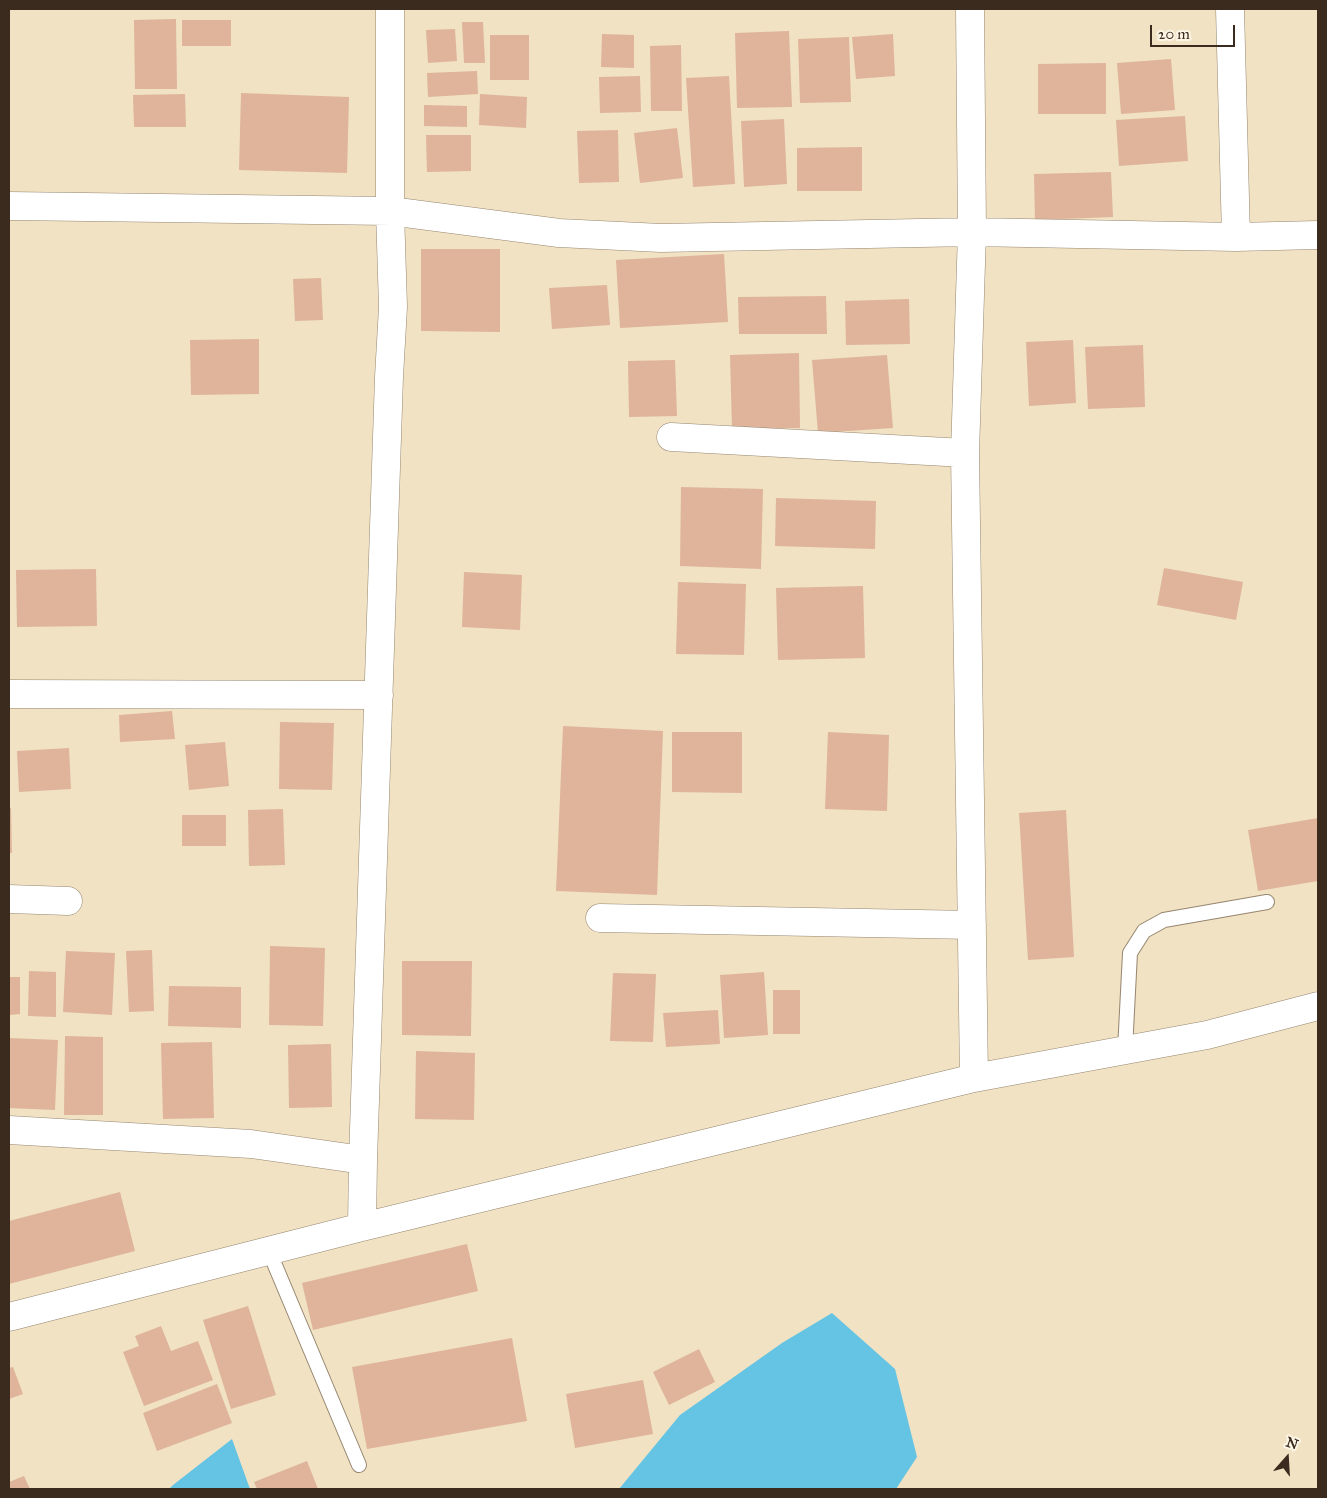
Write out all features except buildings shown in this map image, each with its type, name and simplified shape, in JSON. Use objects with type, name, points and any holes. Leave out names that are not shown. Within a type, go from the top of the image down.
[{"type":"street","points":[[362,1227],[393,307],[390,211],[390,9]]},
{"type":"street","points":[[970,9],[972,232],[965,453],[974,1078]]},
{"type":"street","points":[[1230,9],[1236,237]]},
{"type":"street","points":[[9,206],[390,211],[559,233],[661,238],[972,232],[1236,237],[1318,235]]},
{"type":"street","points":[[671,437],[965,453]]},
{"type":"street","points":[[9,694],[379,695]]},
{"type":"street","points":[[9,899],[68,901]]},
{"type":"street","points":[[600,918],[972,925]]},
{"type":"street","points":[[9,1316],[362,1227],[974,1078],[1207,1035],[1318,1006]]},
{"type":"street","points":[[9,1130],[251,1144],[363,1160]]},
{"type":"lane","points":[[1125,1050],[1130,953],[1144,931],[1164,920],[1267,902]]},
{"type":"lane","points":[[269,1251],[359,1465]]},
{"type":"water","points":[[832,1313],[895,1369],[917,1457],[896,1489],[619,1489],[680,1415],[782,1343]]},
{"type":"water","points":[[232,1439],[250,1489],[169,1489],[173,1485]]}]
